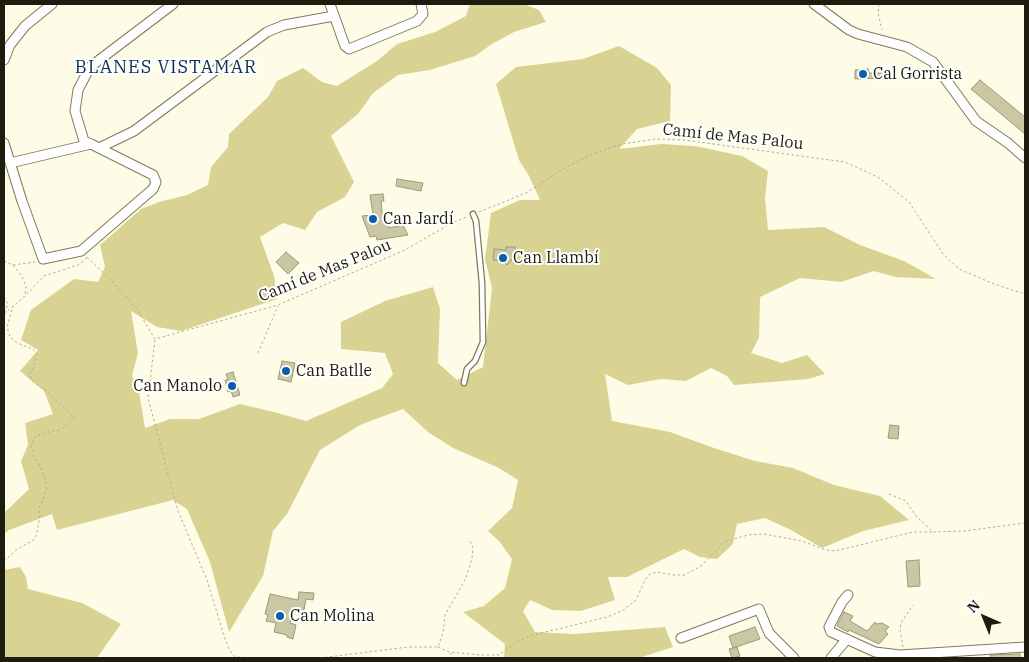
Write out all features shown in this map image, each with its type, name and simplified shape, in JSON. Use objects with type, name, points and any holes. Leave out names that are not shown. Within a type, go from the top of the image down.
[{"type":"street","points":[[4,60],[10,45],[25,26],[52,4]]},
{"type":"street","points":[[4,143],[42,257],[81,251],[153,189],[156,182],[153,175],[84,141],[76,111],[78,90],[90,67],[173,4]]},
{"type":"street","points":[[330,4],[345,46],[349,49],[417,21],[423,14],[421,4]]},
{"type":"street","points":[[814,4],[848,30],[908,47],[933,62],[976,121],[1008,143],[1025,158]]},
{"type":"street","points":[[10,163],[95,146],[134,130],[267,32],[284,25],[334,16]]},
{"type":"street","points":[[848,595],[842,602],[829,627],[831,632],[876,652],[905,655],[1025,647]]},
{"type":"street","points":[[681,638],[759,609],[769,633],[794,658]]},
{"type":"street","points":[[831,658],[847,639]]},
{"type":"lane","points":[[464,383],[467,369],[475,361],[483,342],[482,283],[476,221],[473,214]]},
{"type":"path","points":[[880,4],[878,14],[885,41]]},
{"type":"path","name":"Camí de Mas Palou","points":[[155,340],[278,305],[406,250],[450,224],[528,192],[559,171],[592,154],[622,144],[656,139],[684,140],[845,162],[878,177],[909,202],[943,254],[959,269],[994,284],[1025,294]]},
{"type":"path","points":[[4,261],[13,264],[33,263],[42,257]]},
{"type":"path","points":[[4,314],[44,276],[78,265],[88,258],[137,309],[155,340],[148,398],[151,411],[178,511],[207,580],[225,639],[235,657],[268,658]]},
{"type":"path","points":[[13,264],[26,286],[25,296]]},
{"type":"path","points":[[4,297],[8,304],[4,314]]},
{"type":"path","points":[[258,353],[278,305]]},
{"type":"path","points":[[4,561],[16,550],[35,538],[37,532],[40,516],[39,509],[46,488],[42,470],[34,457],[31,445],[33,440],[36,436],[53,430],[61,430],[74,417],[45,390],[31,380],[30,373],[38,355],[33,349],[17,344],[10,337],[7,327],[13,306]]},
{"type":"path","points":[[889,494],[906,501],[916,516],[933,532]]},
{"type":"path","points":[[320,658],[408,646],[438,647],[449,652],[480,655],[499,654],[520,640],[533,635],[607,617],[622,611],[636,600],[644,580],[650,574],[657,572],[686,575],[701,566],[724,542],[748,535],[764,534],[802,541],[826,550],[835,551],[913,532],[964,531],[1025,523]]},
{"type":"path","points":[[438,647],[443,633],[445,615],[466,578],[472,558],[470,541]]},
{"type":"path","points":[[905,655],[900,630],[901,623],[913,605]]},
{"type":"path","points":[[449,652],[454,658]]},
{"type":"shaded area","points":[[470,4],[524,4],[539,10],[546,22],[514,32],[475,56],[430,70],[398,75],[373,93],[359,113],[331,136],[354,182],[345,197],[317,212],[305,230],[283,223],[260,237],[274,276],[277,299],[181,331],[157,327],[131,311],[138,353],[132,376],[139,392],[145,428],[170,419],[199,419],[240,404],[306,421],[382,388],[393,374],[385,353],[341,349],[341,322],[385,301],[433,287],[440,309],[438,363],[457,380],[483,367],[492,288],[485,259],[491,213],[520,200],[540,200],[519,160],[496,84],[516,67],[583,59],[619,46],[657,68],[671,85],[670,121],[637,129],[619,149],[661,144],[695,146],[742,156],[768,171],[765,198],[768,230],[824,227],[860,245],[904,261],[936,279],[895,277],[874,271],[841,282],[800,278],[760,297],[759,338],[751,353],[782,363],[807,355],[825,374],[808,379],[734,385],[727,376],[711,368],[686,381],[661,379],[628,385],[605,374],[612,421],[670,432],[755,461],[793,468],[834,485],[880,496],[909,520],[863,531],[822,548],[765,518],[737,524],[733,544],[717,559],[700,557],[684,549],[627,577],[608,577],[615,600],[581,611],[552,610],[530,600],[523,611],[535,632],[574,634],[665,627],[673,647],[639,658],[504,658],[505,644],[463,612],[484,606],[505,588],[512,559],[499,541],[488,531],[512,508],[518,480],[499,468],[453,448],[428,432],[403,409],[360,425],[320,450],[287,514],[273,531],[263,576],[229,632],[210,562],[187,509],[173,500],[57,530],[52,514],[9,530],[4,534],[4,513],[29,489],[21,461],[28,445],[25,423],[53,414],[44,391],[20,371],[38,350],[21,340],[31,310],[74,279],[98,282],[105,267],[100,245],[141,209],[187,195],[208,185],[211,167],[228,147],[229,134],[268,97],[277,81],[303,68],[322,82],[337,86],[377,61],[397,44],[435,32],[466,16]]},
{"type":"shaded area","points":[[20,567],[26,577],[28,589],[82,603],[121,624],[97,658],[4,658],[4,570]]},
{"type":"building","name":"Cal Gorrista","points":[[868,69],[869,73],[884,73],[884,78],[855,79],[855,70]]},
{"type":"building","points":[[980,80],[1025,117],[1025,134],[971,89]]},
{"type":"building","points":[[397,179],[423,183],[421,191],[396,186]]},
{"type":"building","name":"Can Jardí","points":[[383,194],[384,201],[381,201],[383,222],[388,222],[389,228],[403,225],[408,235],[377,240],[376,236],[370,237],[362,216],[373,215],[370,195]]},
{"type":"building","name":"Can Llambí","points":[[506,247],[515,247],[516,255],[507,265],[503,261],[493,260],[494,249],[506,250]]},
{"type":"building","points":[[286,252],[299,263],[288,274],[276,262]]},
{"type":"building","name":"Can Batlle","points":[[282,361],[295,363],[291,382],[278,379]]},
{"type":"building","name":"Can Manolo","points":[[233,372],[240,395],[233,397],[231,391],[228,392],[225,380],[228,380],[226,374]]},
{"type":"building","points":[[890,425],[899,426],[898,439],[888,438]]},
{"type":"building","points":[[919,560],[920,586],[908,587],[906,561]]},
{"type":"building","name":"Can Molina","points":[[299,592],[314,593],[313,600],[306,599],[304,610],[294,609],[290,623],[296,625],[293,639],[287,637],[287,635],[274,632],[276,623],[266,621],[268,615],[265,614],[270,594],[298,600]]},
{"type":"building","points":[[844,612],[853,616],[850,621],[867,631],[875,622],[876,624],[882,623],[889,627],[885,631],[888,634],[879,644],[849,630],[848,632],[837,626]]},
{"type":"building","points":[[755,627],[760,639],[733,648],[729,636]]},
{"type":"building","points":[[737,647],[740,656],[732,658],[729,649]]},
{"type":"building","points":[[1020,654],[1020,658],[991,658],[990,655]]},
{"type":"place","name":"Cal Gorrista","points":[[863,74]]},
{"type":"place","name":"Can Jardí","points":[[373,219]]},
{"type":"place","name":"Can Llambí","points":[[503,258]]},
{"type":"place","name":"Can Batlle","points":[[286,371]]},
{"type":"place","name":"Can Manolo","points":[[232,386]]},
{"type":"place","name":"Can Molina","points":[[280,616]]},
{"type":"district","name":"BLANES VISTAMAR","points":[[166,68]]}]
